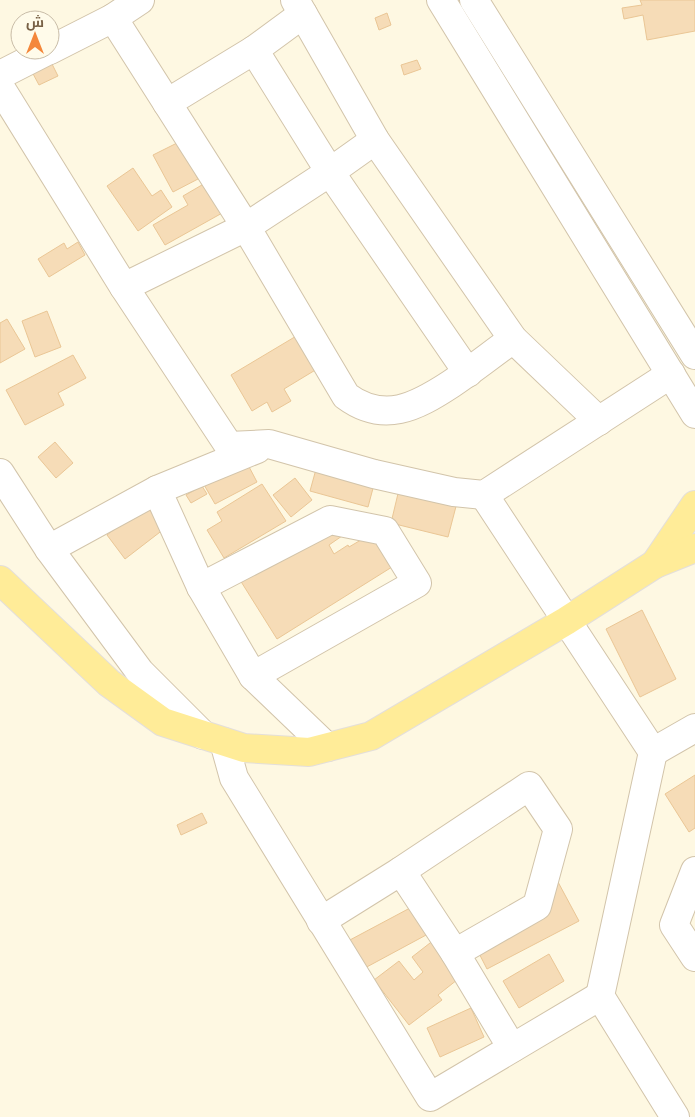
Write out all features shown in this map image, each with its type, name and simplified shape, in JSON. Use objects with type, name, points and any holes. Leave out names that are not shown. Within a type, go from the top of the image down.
[{"type":"main road","points":[[655,564],[695,505]]},
{"type":"main road","points":[[0,580],[109,683],[163,722],[244,748],[309,752],[371,736],[566,621],[655,564],[695,548]]},
{"type":"street","points":[[60,45],[113,18],[140,0]]},
{"type":"street","points":[[441,0],[695,414]]},
{"type":"street","points":[[474,0],[695,355]]},
{"type":"street","points":[[167,103],[254,50],[299,7],[376,140],[513,339],[598,421]]},
{"type":"street","points":[[113,18],[246,227],[346,396],[356,403],[382,410],[396,410],[413,406],[427,400],[468,373],[513,339]]},
{"type":"street","points":[[254,50],[330,172],[468,373]]},
{"type":"street","points":[[0,75],[30,60]]},
{"type":"street","points":[[0,87],[124,287],[229,446],[269,444],[374,474],[454,492],[484,495],[671,374]]},
{"type":"street","points":[[124,287],[246,227],[376,140]]},
{"type":"street","points":[[49,549],[157,490],[269,444]]},
{"type":"street","points":[[0,473],[49,549],[140,672],[214,739],[234,778],[430,1097],[600,996]]},
{"type":"street","points":[[157,490],[201,587],[253,676],[327,747]]},
{"type":"street","points":[[484,495],[653,752],[600,996],[675,1117]]},
{"type":"street","points":[[201,587],[330,520],[385,531],[417,583],[253,676]]},
{"type":"street","points":[[653,752],[695,728]]},
{"type":"street","points":[[321,921],[529,786],[558,829],[536,906],[455,953]]},
{"type":"street","points":[[401,870],[455,953],[512,1048]]},
{"type":"street","points":[[695,871],[674,925],[695,957]]},
{"type":"building","points":[[640,0],[695,0],[695,31],[647,40],[643,15],[624,19],[622,8],[642,5]]},
{"type":"building","points":[[387,13],[391,25],[379,30],[375,18]]},
{"type":"building","points":[[50,60],[58,76],[39,85],[31,70]]},
{"type":"building","points":[[417,60],[421,69],[404,75],[401,65]]},
{"type":"building","points":[[179,142],[198,179],[173,192],[153,155]]},
{"type":"building","points":[[133,168],[152,196],[161,190],[172,207],[138,231],[107,186]]},
{"type":"building","points":[[207,182],[224,212],[165,245],[153,225],[188,205],[183,196]]},
{"type":"building","points":[[78,242],[85,255],[49,277],[38,259],[64,243],[67,249]]},
{"type":"building","points":[[47,311],[61,347],[35,357],[22,321]]},
{"type":"building","points":[[7,319],[25,349],[0,363],[0,323]]},
{"type":"building","points":[[303,332],[322,366],[284,389],[291,401],[272,412],[267,402],[252,411],[231,375]]},
{"type":"building","points":[[73,355],[86,378],[58,393],[64,405],[25,425],[6,390]]},
{"type":"building","points":[[55,442],[73,463],[56,478],[38,457]]},
{"type":"building","points":[[246,461],[257,482],[215,504],[203,483]]},
{"type":"building","points":[[318,462],[376,477],[368,507],[310,491]]},
{"type":"building","points":[[295,478],[312,500],[291,517],[273,495]]},
{"type":"building","points":[[401,481],[459,495],[448,537],[391,523]]},
{"type":"building","points":[[262,484],[286,521],[224,558],[207,530],[222,521],[217,512]]},
{"type":"building","points":[[202,486],[207,494],[191,503],[186,495]]},
{"type":"building","points":[[146,505],[164,529],[125,559],[107,535]]},
{"type":"building","points":[[329,514],[342,536],[329,545],[334,554],[371,534],[392,567],[277,639],[235,572]]},
{"type":"building","points":[[642,610],[676,679],[640,697],[606,629]]},
{"type":"building","points":[[695,775],[695,828],[689,832],[665,794]]},
{"type":"building","points":[[202,813],[207,823],[181,835],[177,825]]},
{"type":"building","points":[[558,882],[579,921],[487,969],[467,930]]},
{"type":"building","points":[[425,900],[441,927],[363,969],[348,941]]},
{"type":"building","points":[[439,936],[467,972],[438,995],[442,1000],[409,1025],[374,980],[399,961],[414,980],[423,972],[412,957]]},
{"type":"building","points":[[549,954],[564,981],[519,1008],[503,981]]},
{"type":"building","points":[[471,1008],[484,1037],[440,1057],[427,1028]]}]
